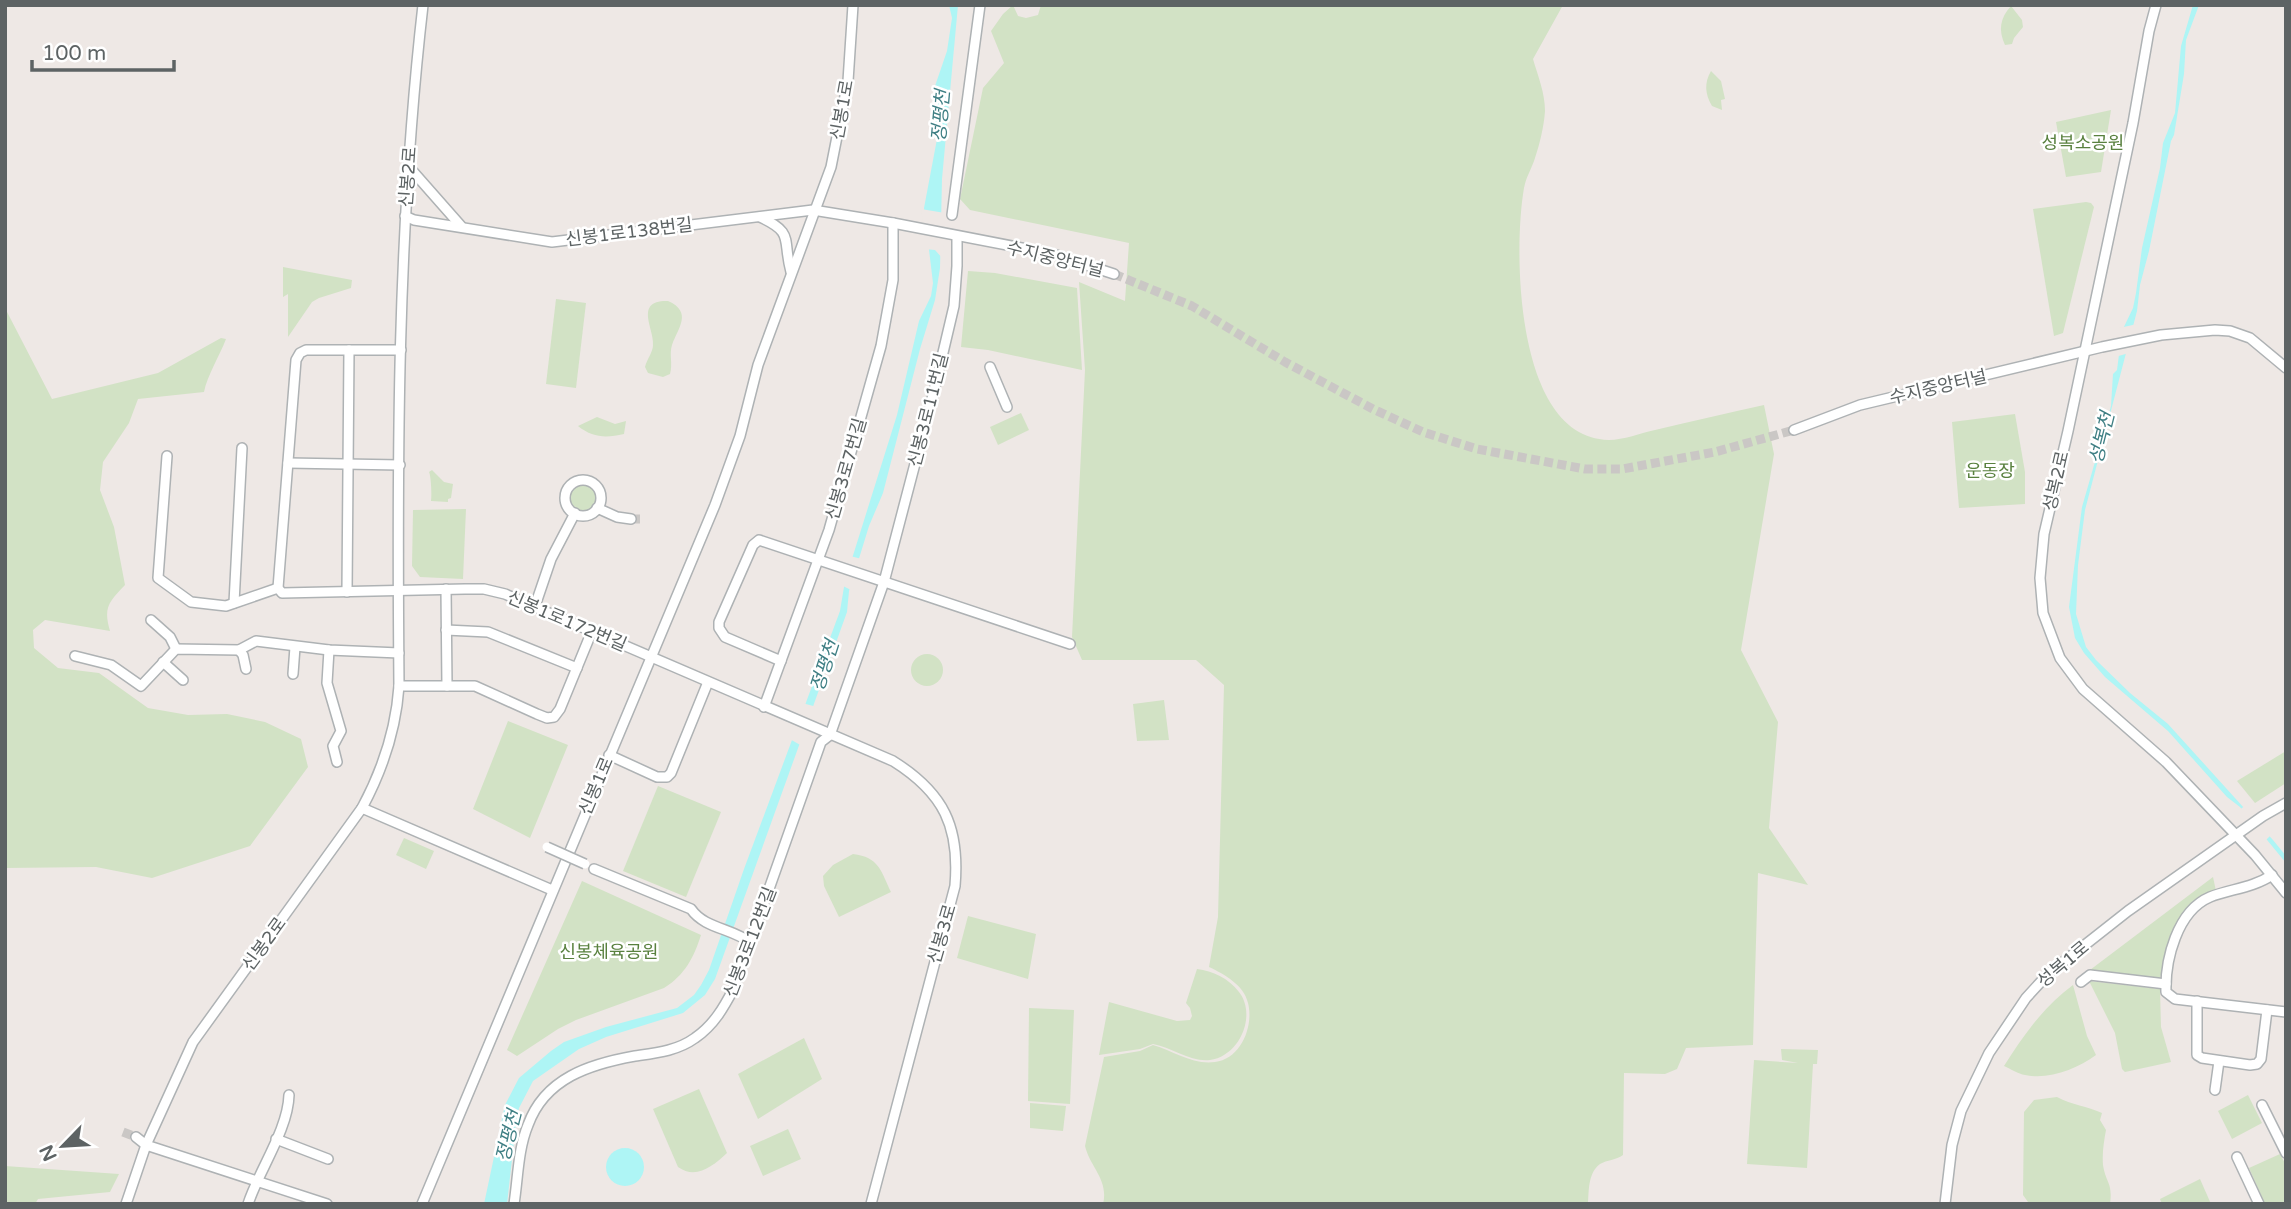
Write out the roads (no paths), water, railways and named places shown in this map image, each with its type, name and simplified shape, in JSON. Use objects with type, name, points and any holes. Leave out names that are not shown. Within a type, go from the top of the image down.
[{"type":"street","name":"신봉2로","points":[[126,1204],[146,1145],[193,1042],[362,808],[376,781],[390,743],[398,708],[399,687],[401,350],[405,216],[423,5]]},
{"type":"street","name":"신봉1로","points":[[422,1204],[715,505],[740,436],[758,365],[831,167],[848,81],[853,5]]},
{"type":"street","points":[[952,215],[980,5]]},
{"type":"street","name":"성복2로","points":[[2156,5],[2085,351],[2044,534],[2040,594],[2050,638],[2060,658],[2083,689],[2164,760],[2286,892]]},
{"type":"street","points":[[409,167],[461,227]]},
{"type":"street","points":[[813,210],[954,236]]},
{"type":"street","name":"신봉1로138번길","points":[[405,216],[552,242],[813,210]]},
{"type":"street","points":[[758,216],[781,228],[785,235],[791,273]]},
{"type":"street","name":"신봉3로7번길","points":[[764,707],[829,530],[884,334],[893,280],[893,223]]},
{"type":"street","name":"수지중앙터널","points":[[954,236],[1054,254],[1114,274]]},
{"type":"street","name":"신봉3로11번길","points":[[830,735],[884,582],[950,323],[957,266],[954,236]]},
{"type":"street","name":"수지중앙터널","points":[[1794,430],[1860,405],[2154,337],[2215,330],[2230,331],[2250,338],[2286,368]]},
{"type":"street","points":[[399,589],[282,593],[278,588],[296,360],[300,353],[306,350],[401,350]]},
{"type":"street","points":[[347,592],[349,350]]},
{"type":"street","points":[[990,367],[1007,407]]},
{"type":"street","points":[[234,603],[242,448]]},
{"type":"street","points":[[167,456],[158,578],[191,601],[226,606],[278,588]]},
{"type":"street","points":[[288,463],[400,465]]},
{"type":"street","points":[[586,480],[596,486],[601,496],[597,508],[586,516],[575,513],[567,504],[566,492],[574,483],[586,480]]},
{"type":"street","points":[[597,508],[617,517],[631,519]]},
{"type":"street","points":[[535,606],[551,559],[575,513]]},
{"type":"street","points":[[781,661],[721,633],[719,622],[756,542],[771,543],[817,561],[873,577],[1070,645]]},
{"type":"street","name":"신봉1로172번길","points":[[399,589],[484,589],[505,593],[651,657]]},
{"type":"street","points":[[446,589],[447,686]]},
{"type":"street","points":[[151,620],[170,637],[176,649]]},
{"type":"street","points":[[446,630],[488,632],[577,668]]},
{"type":"street","points":[[399,687],[475,686],[547,718],[554,717],[560,709],[592,631]]},
{"type":"street","points":[[75,656],[111,665],[141,686],[176,649],[239,650],[256,641],[329,650],[399,653]]},
{"type":"street","points":[[293,674],[295,647]]},
{"type":"street","points":[[239,650],[243,654],[246,669]]},
{"type":"street","points":[[329,650],[327,683],[341,731],[333,746],[337,762]]},
{"type":"street","points":[[651,657],[764,707]]},
{"type":"street","points":[[163,663],[183,680]]},
{"type":"street","points":[[609,755],[656,776],[667,777],[708,682]]},
{"type":"street","name":"신봉3로","points":[[764,707],[893,761],[921,780],[943,808],[957,854],[952,903],[871,1204]]},
{"type":"street","name":"신봉3로12번길","points":[[514,1204],[528,1123],[554,1085],[577,1072],[632,1057],[668,1051],[695,1039],[718,1017],[726,1004],[821,742],[830,735]]},
{"type":"street","name":"성복1로","points":[[1945,1204],[1952,1145],[1961,1111],[1989,1053],[2026,998],[2048,974],[2128,911],[2265,814],[2286,803]]},
{"type":"street","points":[[362,808],[552,890]]},
{"type":"street","points":[[547,847],[585,864]]},
{"type":"street","points":[[594,869],[691,909],[700,920],[747,940]]},
{"type":"street","points":[[2272,875],[2263,881],[2207,898],[2197,905],[2183,923],[2174,942],[2167,967],[2166,992],[2175,999],[2286,1012]]},
{"type":"street","points":[[2081,982],[2090,975],[2166,984]]},
{"type":"street","points":[[2197,1001],[2197,1055],[2218,1061],[2257,1064],[2261,1059],[2267,1010]]},
{"type":"street","points":[[2215,1090],[2218,1061]]},
{"type":"street","points":[[247,1204],[286,1114],[289,1094]]},
{"type":"street","points":[[2262,1105],[2286,1153]]},
{"type":"street","points":[[136,1137],[146,1145],[327,1204]]},
{"type":"street","points":[[276,1139],[328,1159]]},
{"type":"street","points":[[2237,1157],[2259,1204]]},
{"type":"water","name":"정평천","points":[[949,5],[958,5],[942,179],[940,268],[935,300],[883,493],[869,526],[849,591],[847,612],[715,979],[705,995],[683,1013],[606,1037],[579,1049],[533,1081],[519,1108],[507,1204],[484,1204],[505,1105],[519,1078],[564,1042],[606,1027],[677,1008],[694,995],[709,970],[840,611],[845,581],[897,415],[919,321],[931,296],[933,283],[924,208],[937,139],[933,106],[935,86],[947,51],[952,18]]},
{"type":"water","name":"성복천","points":[[2193,5],[2199,5],[2186,40],[2184,74],[2174,135],[2140,285],[2137,311],[2085,510],[2078,565],[2076,614],[2086,647],[2096,660],[2168,724],[2273,840],[2286,856],[2286,863],[2240,807],[2227,797],[2168,731],[2105,677],[2084,653],[2075,638],[2069,607],[2082,507],[2111,406],[2113,374],[2117,370],[2122,331],[2133,308],[2163,143],[2175,113],[2181,46]]},
{"type":"water","points":[[625,1148],[639,1153],[644,1167],[639,1181],[625,1186],[611,1181],[606,1167],[611,1153]]},
{"type":"tunnel","points":[[1114,274],[1192,306],[1285,362],[1373,409],[1423,432],[1477,449],[1585,469],[1622,469],[1715,452],[1794,430]]},
{"type":"tunnel","points":[[631,519],[643,519]]},
{"type":"tunnel","points":[[123,1132],[136,1137]]},
{"type":"park label","name":"성복소공원","points":[[2083,143]]},
{"type":"park label","name":"운동장","points":[[1990,471]]},
{"type":"park label","name":"신봉체육공원","points":[[609,952]]}]
